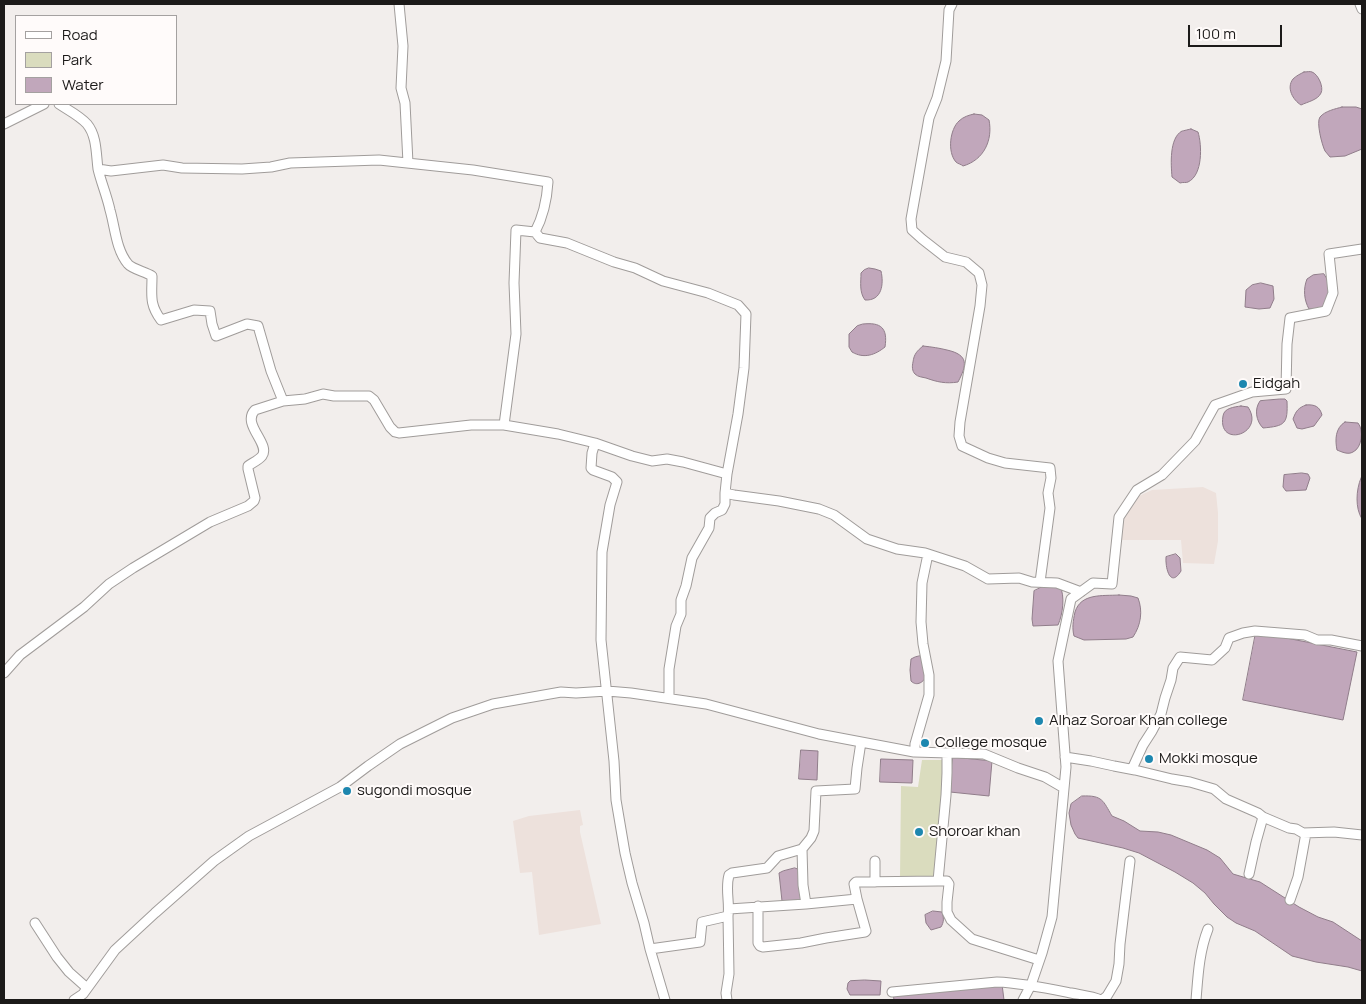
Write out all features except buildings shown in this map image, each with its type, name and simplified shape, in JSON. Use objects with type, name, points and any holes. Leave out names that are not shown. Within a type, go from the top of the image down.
[{"type":"street","points":[[399,4],[402,46],[401,88],[405,103],[408,163]]},
{"type":"street","points":[[952,4],[949,10],[946,60],[937,98],[929,118],[911,219],[912,230],[945,256],[966,262],[979,273],[981,279],[977,327],[960,422],[959,436],[962,446],[988,458],[1005,463],[1050,468],[1051,478],[1048,493],[1050,508],[1040,582]]},
{"type":"street","points":[[1360,4],[1362,8]]},
{"type":"street","points":[[4,124],[42,105]]},
{"type":"street","points":[[60,105],[87,125],[93,135],[98,169],[118,242],[129,266],[152,276],[152,303],[156,313],[162,320],[194,310],[210,311],[216,336],[247,324],[258,326],[271,371],[283,401]]},
{"type":"street","points":[[98,169],[111,171],[163,165],[182,168],[242,169],[271,167],[290,163],[379,160],[473,170],[548,182],[548,194],[535,232]]},
{"type":"street","points":[[504,425],[516,334],[514,283],[516,230],[535,232],[540,238],[567,243],[614,262],[635,268],[663,281],[708,293],[738,305],[746,314],[744,368],[727,474],[725,504],[722,510],[710,518],[709,528],[692,558],[681,600],[681,614],[676,626],[669,669],[669,698]]},
{"type":"street","points":[[1023,1000],[1031,985],[1052,917],[1066,767],[1058,661],[1071,599],[1093,583],[1112,584],[1119,517],[1138,490],[1162,475],[1195,441],[1214,405],[1252,392],[1286,389],[1286,344],[1290,318],[1326,311],[1333,293],[1329,254],[1362,249]]},
{"type":"street","points":[[4,673],[20,655],[84,607],[109,584],[203,527],[248,506],[254,501],[248,466],[262,457],[264,451],[251,418],[252,413],[255,410],[283,401],[305,399],[323,394],[334,396],[369,396],[374,400],[390,427],[399,433],[471,425],[504,425],[558,434],[595,443],[638,458],[652,461],[667,459],[727,474]]},
{"type":"street","points":[[595,443],[592,453],[593,470],[612,477],[617,482],[610,505],[602,552],[601,640],[614,761],[616,800],[632,883],[665,1000]]},
{"type":"street","points":[[725,493],[819,509],[834,515],[867,539],[898,549],[928,554],[965,566],[988,579],[1019,578],[1032,582],[1057,583],[1081,592]]},
{"type":"street","points":[[915,752],[915,744],[929,696],[929,675],[921,622],[922,583],[928,554]]},
{"type":"street","points":[[1132,769],[1161,714],[1173,668],[1180,657],[1212,660],[1225,648],[1230,638],[1255,631],[1305,635],[1317,640],[1331,640],[1362,646]]},
{"type":"street","points":[[74,1000],[88,988],[115,950],[214,862],[249,836],[340,787],[400,744],[452,718],[493,704],[561,692],[606,691],[669,698],[706,704],[819,734],[915,752],[984,754],[1045,777],[1064,788]]},
{"type":"street","points":[[727,1000],[729,974],[728,882],[731,874],[768,868],[778,856],[802,849],[814,831],[816,792],[855,790],[862,742]]},
{"type":"street","points":[[938,880],[947,754]]},
{"type":"street","points":[[1065,757],[1091,760],[1214,789],[1226,799],[1250,809],[1263,817],[1303,833],[1334,832],[1362,835]]},
{"type":"street","points":[[1249,874],[1263,817]]},
{"type":"street","points":[[1290,900],[1298,877],[1306,833]]},
{"type":"street","points":[[802,849],[803,885],[806,904]]},
{"type":"street","points":[[875,861],[875,882]]},
{"type":"street","points":[[892,992],[997,982],[1023,983],[1101,1000],[1107,996],[1116,981],[1120,964],[1120,944],[1130,861]]},
{"type":"street","points":[[758,906],[758,943],[760,946],[801,943],[866,931],[857,899],[855,883],[947,880],[950,884],[947,912],[951,920],[972,939],[1039,960]]},
{"type":"street","points":[[650,949],[698,943],[701,941],[702,922],[728,913],[758,906],[857,899]]},
{"type":"street","points":[[35,923],[69,972],[88,988]]},
{"type":"street","points":[[1196,1000],[1202,944],[1208,929]]},
{"type":"shaded area","points":[[1203,487],[1216,493],[1218,541],[1214,564],[1183,563],[1181,540],[1121,540],[1121,525],[1130,506],[1139,496],[1152,490]]},
{"type":"shaded area","points":[[580,810],[583,825],[580,826],[580,832],[601,924],[539,935],[532,872],[520,873],[513,821],[529,816]]},
{"type":"green space","name":"Shoroar khan","points":[[922,760],[945,760],[934,877],[900,878],[901,786],[918,787]]},
{"type":"water","points":[[1304,72],[1311,72],[1316,75],[1322,90],[1320,95],[1301,105],[1293,97],[1290,86],[1293,79]]},
{"type":"water","points":[[1342,107],[1362,109],[1362,149],[1345,156],[1330,157],[1322,144],[1319,120],[1320,117],[1330,110]]},
{"type":"water","points":[[974,114],[982,115],[989,120],[990,135],[982,154],[963,166],[956,162],[951,152],[953,129],[962,118]]},
{"type":"water","points":[[1191,129],[1198,132],[1201,152],[1199,167],[1193,178],[1187,182],[1180,183],[1172,177],[1171,159],[1173,145],[1178,134]]},
{"type":"water","points":[[869,268],[881,271],[882,286],[881,291],[875,298],[865,300],[861,290],[861,273]]},
{"type":"water","points":[[1324,274],[1329,285],[1327,304],[1321,308],[1309,309],[1305,294],[1307,279],[1313,275]]},
{"type":"water","points":[[1261,283],[1273,286],[1274,299],[1270,308],[1245,307],[1246,290],[1252,285]]},
{"type":"water","points":[[863,324],[879,325],[884,331],[886,340],[885,347],[865,356],[852,352],[849,347],[849,334],[857,326]]},
{"type":"water","points":[[923,346],[954,352],[963,358],[963,371],[958,382],[938,382],[915,374],[912,367],[914,357]]},
{"type":"water","points":[[1280,399],[1287,401],[1286,419],[1281,425],[1263,428],[1257,415],[1258,404],[1260,401]]},
{"type":"water","points":[[1306,405],[1317,407],[1322,415],[1314,426],[1302,429],[1297,428],[1293,419],[1298,410]]},
{"type":"water","points":[[1232,407],[1248,407],[1252,416],[1251,424],[1240,434],[1233,435],[1227,432],[1223,426],[1223,416]]},
{"type":"water","points":[[1345,422],[1358,423],[1361,430],[1361,439],[1358,447],[1349,453],[1337,450],[1336,446],[1339,428]]},
{"type":"water","points":[[1308,474],[1310,478],[1306,490],[1286,491],[1283,487],[1284,475]]},
{"type":"water","points":[[1362,477],[1362,519],[1358,510],[1357,499]]},
{"type":"water","points":[[1176,554],[1180,558],[1181,571],[1174,578],[1167,571],[1166,557]]},
{"type":"water","points":[[1044,586],[1060,586],[1063,600],[1061,616],[1058,625],[1033,626],[1034,591]]},
{"type":"water","points":[[1119,595],[1138,598],[1140,618],[1138,628],[1133,637],[1126,639],[1084,640],[1074,636],[1075,612],[1082,601],[1099,596]]},
{"type":"water","points":[[1256,632],[1357,652],[1343,720],[1243,700]]},
{"type":"water","points":[[920,656],[923,658],[927,675],[922,682],[916,684],[911,681],[911,659]]},
{"type":"water","points":[[801,750],[818,751],[817,780],[799,779]]},
{"type":"water","points":[[953,757],[992,761],[989,796],[950,792]]},
{"type":"water","points":[[881,759],[913,760],[912,783],[880,782]]},
{"type":"water","points":[[1082,796],[1102,800],[1112,816],[1140,831],[1171,835],[1207,850],[1220,858],[1233,874],[1260,882],[1299,907],[1333,922],[1362,941],[1362,971],[1292,956],[1255,931],[1227,917],[1205,893],[1175,872],[1139,853],[1078,838],[1071,825],[1069,813],[1071,804]]},
{"type":"water","points":[[795,868],[800,870],[802,900],[782,901],[779,873]]},
{"type":"water","points":[[933,911],[942,912],[943,923],[941,927],[931,930],[926,923],[925,915]]},
{"type":"water","points":[[850,981],[881,981],[880,995],[850,995],[847,989]]},
{"type":"water","points":[[1002,984],[1004,1000],[894,1000],[893,993]]},
{"type":"place","name":"Eidgah","points":[[1243,384]]},
{"type":"place","name":"Alhaz Soroar Khan college","points":[[1039,721]]},
{"type":"place","name":"College mosque","points":[[925,743]]},
{"type":"place","name":"Mokki mosque","points":[[1149,759]]},
{"type":"place","name":"sugondi mosque","points":[[347,791]]},
{"type":"place","name":"Shoroar khan","points":[[919,832]]}]
